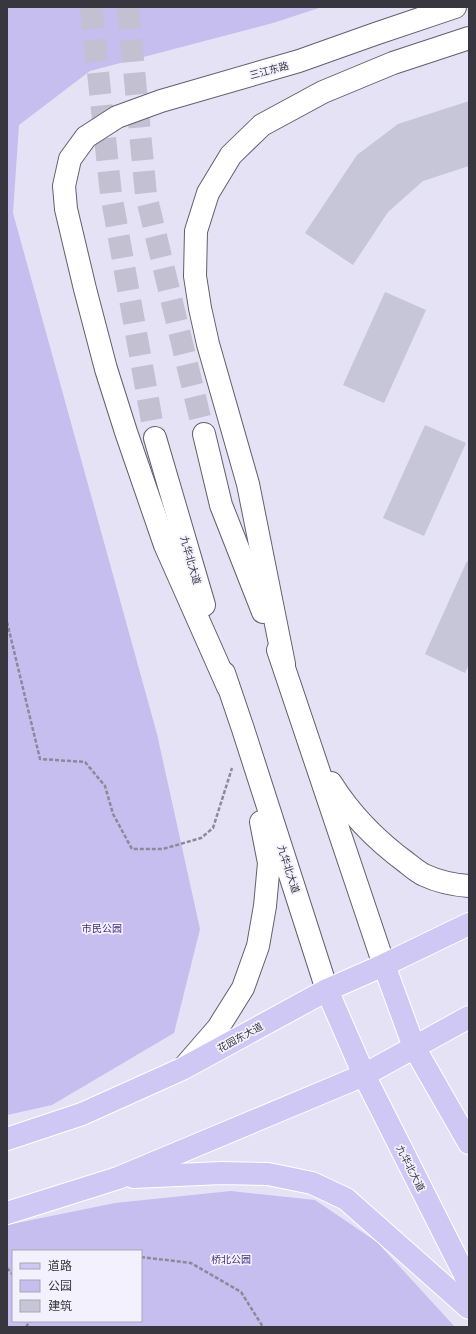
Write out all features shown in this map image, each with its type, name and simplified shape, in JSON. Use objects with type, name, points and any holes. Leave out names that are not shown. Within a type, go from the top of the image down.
[{"type":"main road","name":"三江东路","points":[[228,687],[164,545],[106,369],[66,210],[64,186],[70,159],[86,137],[117,117],[161,101],[299,62],[455,7]]},
{"type":"main road","points":[[284,664],[248,484],[208,344],[200,308],[195,276],[196,231],[208,193],[231,155],[262,125],[323,92],[393,63],[469,38]]},
{"type":"main road","points":[[204,434],[221,505],[284,664],[384,965],[414,1047],[469,1144]]},
{"type":"main road","name":"九华北大道","points":[[155,438],[228,687],[243,729],[327,990],[364,1075],[469,1283]]},
{"type":"main road","points":[[182,1069],[218,1028],[243,988],[258,946],[265,906],[269,863],[243,729]]},
{"type":"main road","points":[[316,760],[342,801],[368,830],[400,858],[423,875],[454,885],[469,886]]},
{"type":"main road","name":"花园东大道","points":[[7,1139],[82,1114],[182,1069],[327,990],[384,965],[469,924]]},
{"type":"main road","points":[[7,1214],[118,1178],[364,1075],[469,1017]]},
{"type":"main road","points":[[118,1178],[222,1173],[268,1174],[312,1183],[346,1198],[469,1308]]},
{"type":"path","points":[[7,622],[40,759],[85,762],[105,786],[113,814],[132,849],[164,849],[201,838],[213,828],[232,767]]},
{"type":"path","points":[[142,1256],[191,1263],[241,1292],[264,1327]]},
{"type":"green space","name":"市民公园","points":[[7,7],[322,7],[273,23],[90,71],[19,125],[13,213],[157,734],[200,929],[174,1033],[52,1105],[7,1115]]},
{"type":"green space","name":"桥北公园","points":[[231,1191],[315,1200],[377,1242],[455,1327],[7,1327],[7,1225],[115,1203]]},
{"type":"building","points":[[469,101],[469,166],[423,181],[388,212],[353,265],[305,233],[357,155],[398,124]]},
{"type":"building","points":[[385,292],[426,310],[384,403],[343,385]]},
{"type":"building","points":[[425,425],[466,443],[424,536],[383,518]]},
{"type":"building","points":[[467,561],[469,562],[469,664],[465,673],[425,654]]},
{"type":"tunnel","points":[[91,7],[111,194],[155,438]]},
{"type":"tunnel","points":[[128,7],[146,195],[204,434]]}]
